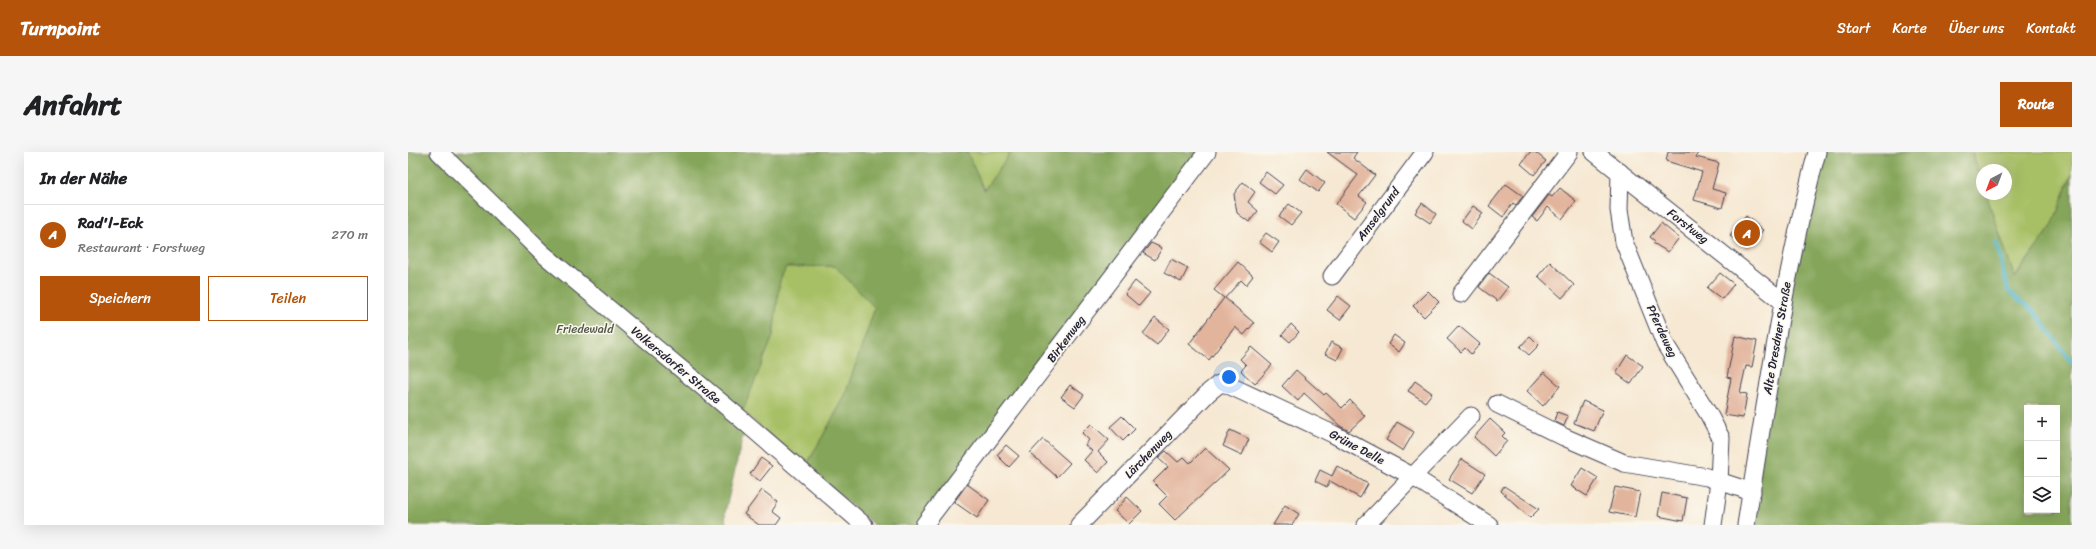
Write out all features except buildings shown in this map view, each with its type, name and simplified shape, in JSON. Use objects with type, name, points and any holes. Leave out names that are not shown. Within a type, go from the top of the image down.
[{"type":"street","name":"Volkersdorfer Straße","points":[[439,152],[542,253],[740,418],[864,525]]},
{"type":"street","name":"Birkenweg","points":[[924,525],[1207,152]]},
{"type":"street","name":"Amselgrund","points":[[1332,276],[1425,152]]},
{"type":"street","points":[[1461,294],[1569,152]]},
{"type":"street","name":"Forstweg","points":[[1594,152],[1782,301]]},
{"type":"street","name":"Alte Dresdner Straße","points":[[1746,525],[1782,301],[1805,197],[1817,152]]},
{"type":"street","name":"Pferdeweg","points":[[1620,172],[1618,210],[1624,242],[1665,344],[1709,415],[1721,438],[1719,482],[1713,525]]},
{"type":"street","name":"Grüne Delle","points":[[1219,384],[1226,384],[1326,430],[1412,476],[1489,525]]},
{"type":"street","name":"Lärchenweg","points":[[1079,525],[1219,384]]},
{"type":"street","points":[[1498,404],[1564,437],[1624,463],[1707,477],[1752,492]]},
{"type":"street","points":[[1366,525],[1471,416]]},
{"type":"green space","name":"Friedewald","points":[[408,152],[967,152],[984,190],[1011,152],[1202,152],[921,525],[874,525],[806,466],[844,398],[875,308],[835,266],[786,267],[780,280],[773,336],[740,418],[749,427],[742,439],[725,513],[726,525],[408,525]]},
{"type":"green space","points":[[967,152],[1011,152],[984,190]]},
{"type":"green space","points":[[1813,152],[1972,152],[1976,164],[1976,200],[1988,200],[2015,278],[2052,226],[2072,174],[2072,525],[1741,525]]},
{"type":"green space","points":[[1972,152],[2072,152],[2072,174],[2052,226],[2014,278],[1988,200],[2012,200],[2012,164],[1976,164]]},
{"type":"green space","points":[[835,266],[875,308],[844,398],[806,466],[742,411],[773,336],[780,280],[785,267]]},
{"type":"waterway","points":[[1996,242],[2008,291],[2035,312],[2072,363]]},
{"type":"place","name":"Rad'l-Eck","points":[[1747,233]]}]
